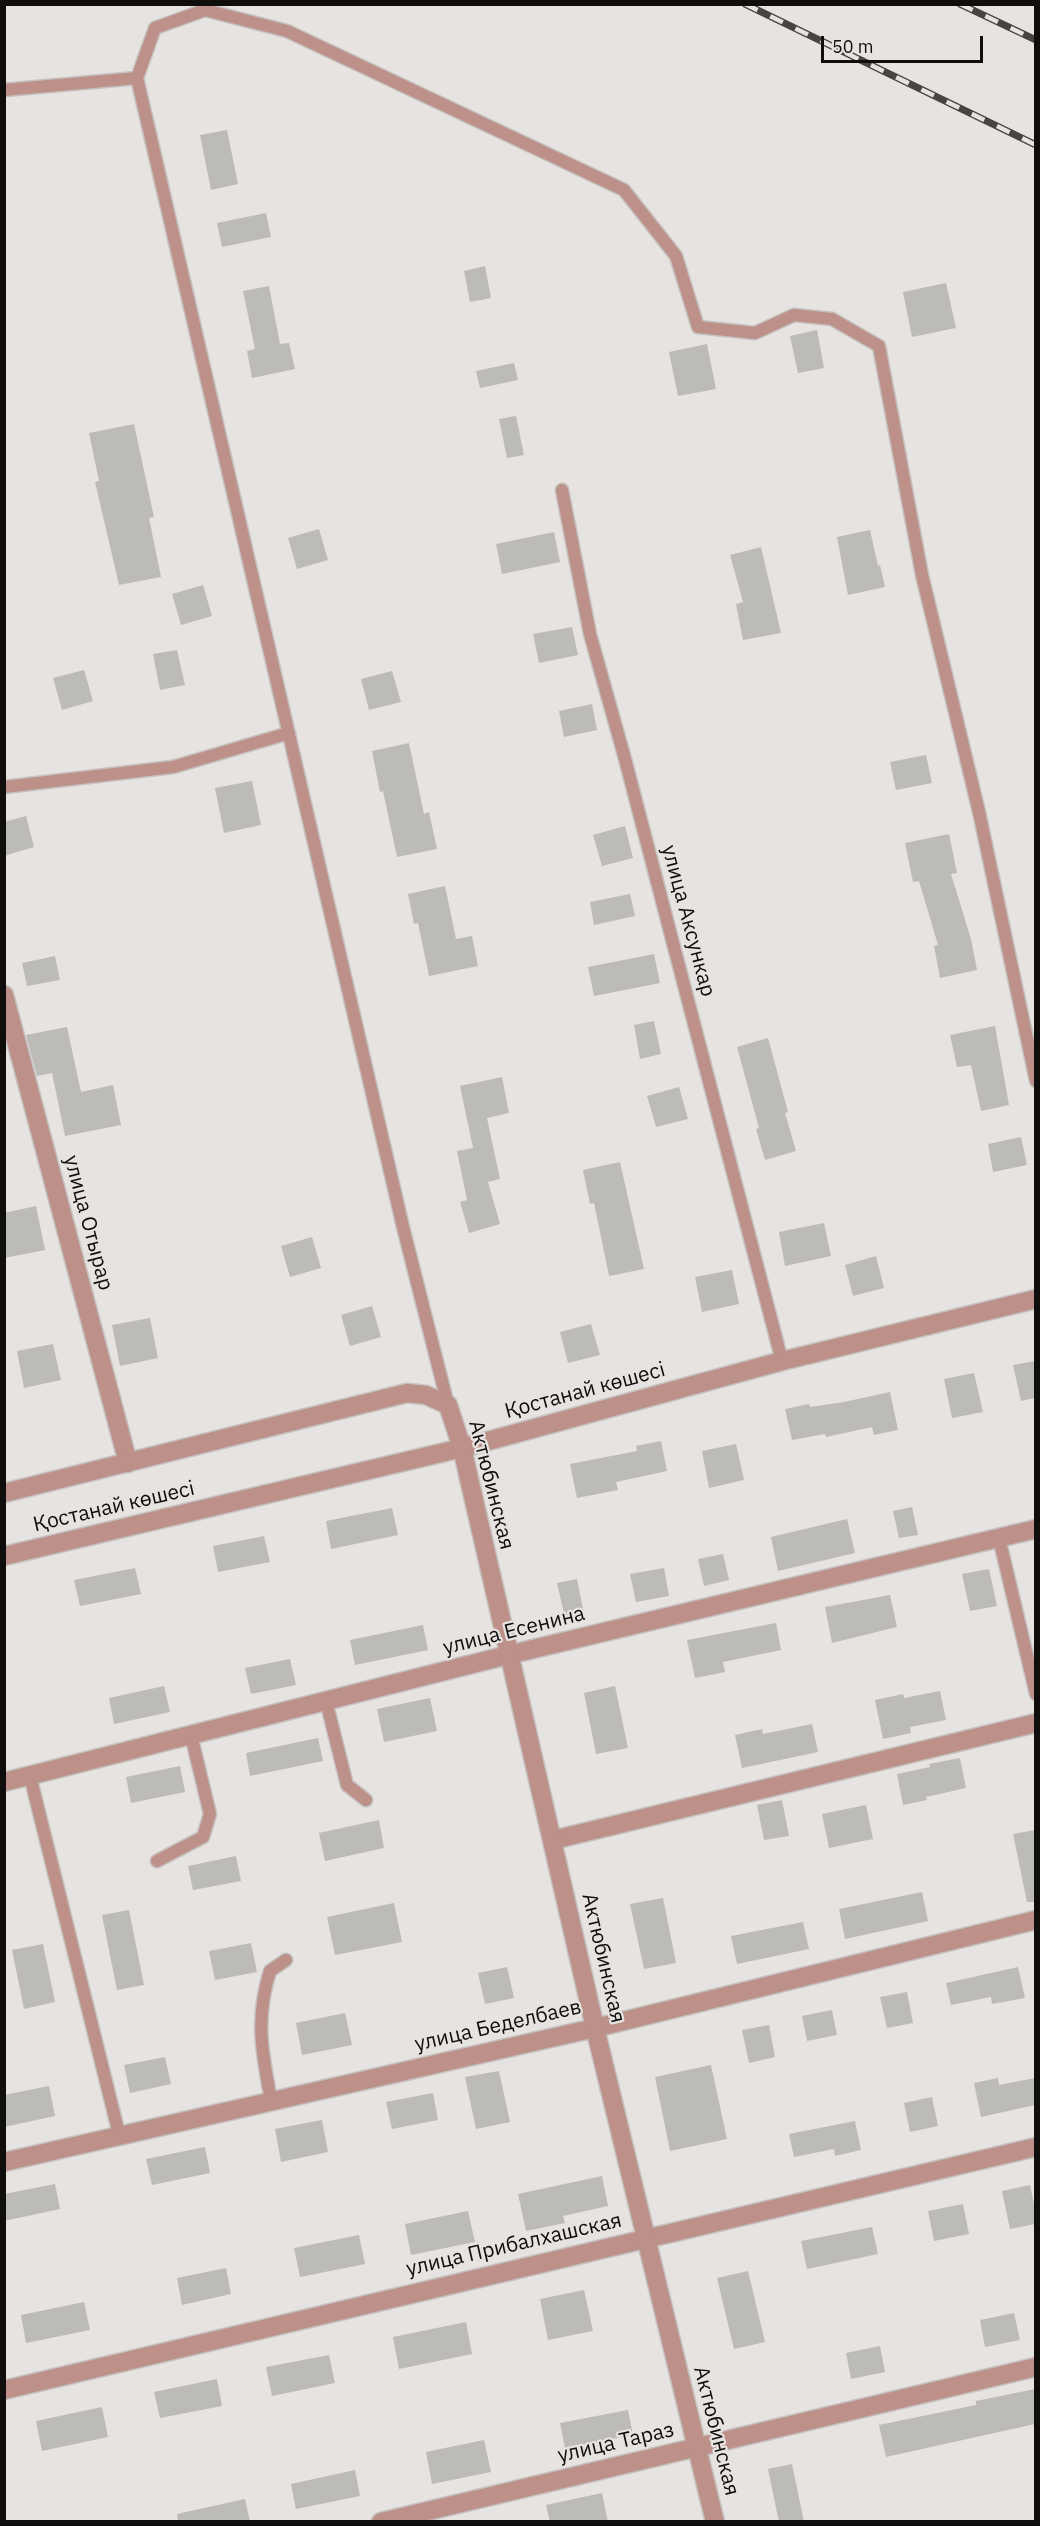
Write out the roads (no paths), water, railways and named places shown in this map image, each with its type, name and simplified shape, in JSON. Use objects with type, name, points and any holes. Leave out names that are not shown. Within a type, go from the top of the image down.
[{"type":"street","name":"улица Отырар","points":[[4,995],[128,1463]]},
{"type":"street","name":"Қостанай көшесі","points":[[4,1556],[462,1448],[782,1361],[1035,1299]]},
{"type":"street","points":[[4,1493],[407,1393],[426,1395],[448,1405]]},
{"type":"street","name":"Актюбинская","points":[[448,1405],[462,1448],[508,1655],[715,2522]]},
{"type":"street","name":"улица Есенина","points":[[4,1782],[508,1655],[1035,1529]]},
{"type":"street","points":[[553,1840],[1035,1723]]},
{"type":"street","name":"улица Беделбаев","points":[[4,2162],[119,2134],[596,2028],[1035,1920]]},
{"type":"street","name":"улица Прибалхашская","points":[[4,2390],[1035,2147]]},
{"type":"street","name":"улица Тараз","points":[[381,2522],[1035,2367]]},
{"type":"lane","points":[[448,1405],[403,1227],[137,78],[155,28],[205,10],[287,32],[624,190],[676,255],[698,327],[754,333],[794,315],[832,319],[879,346],[922,575],[979,812],[1035,1081]]},
{"type":"lane","points":[[4,90],[137,78]]},
{"type":"lane","name":"улица Аксункар","points":[[562,490],[590,634],[625,759],[782,1361]]},
{"type":"lane","points":[[4,787],[173,767],[289,733]]},
{"type":"lane","points":[[999,1538],[1035,1694]]},
{"type":"lane","points":[[326,1701],[347,1785],[366,1800]]},
{"type":"lane","points":[[157,1861],[203,1837],[210,1814],[191,1735]]},
{"type":"lane","points":[[30,1776],[119,2134]]},
{"type":"lane","points":[[271,2100],[260,2037],[262,2005],[270,1971],[286,1960]]},
{"type":"railway","points":[[745,4],[1036,145]]},
{"type":"railway","points":[[960,4],[1036,40]]}]
